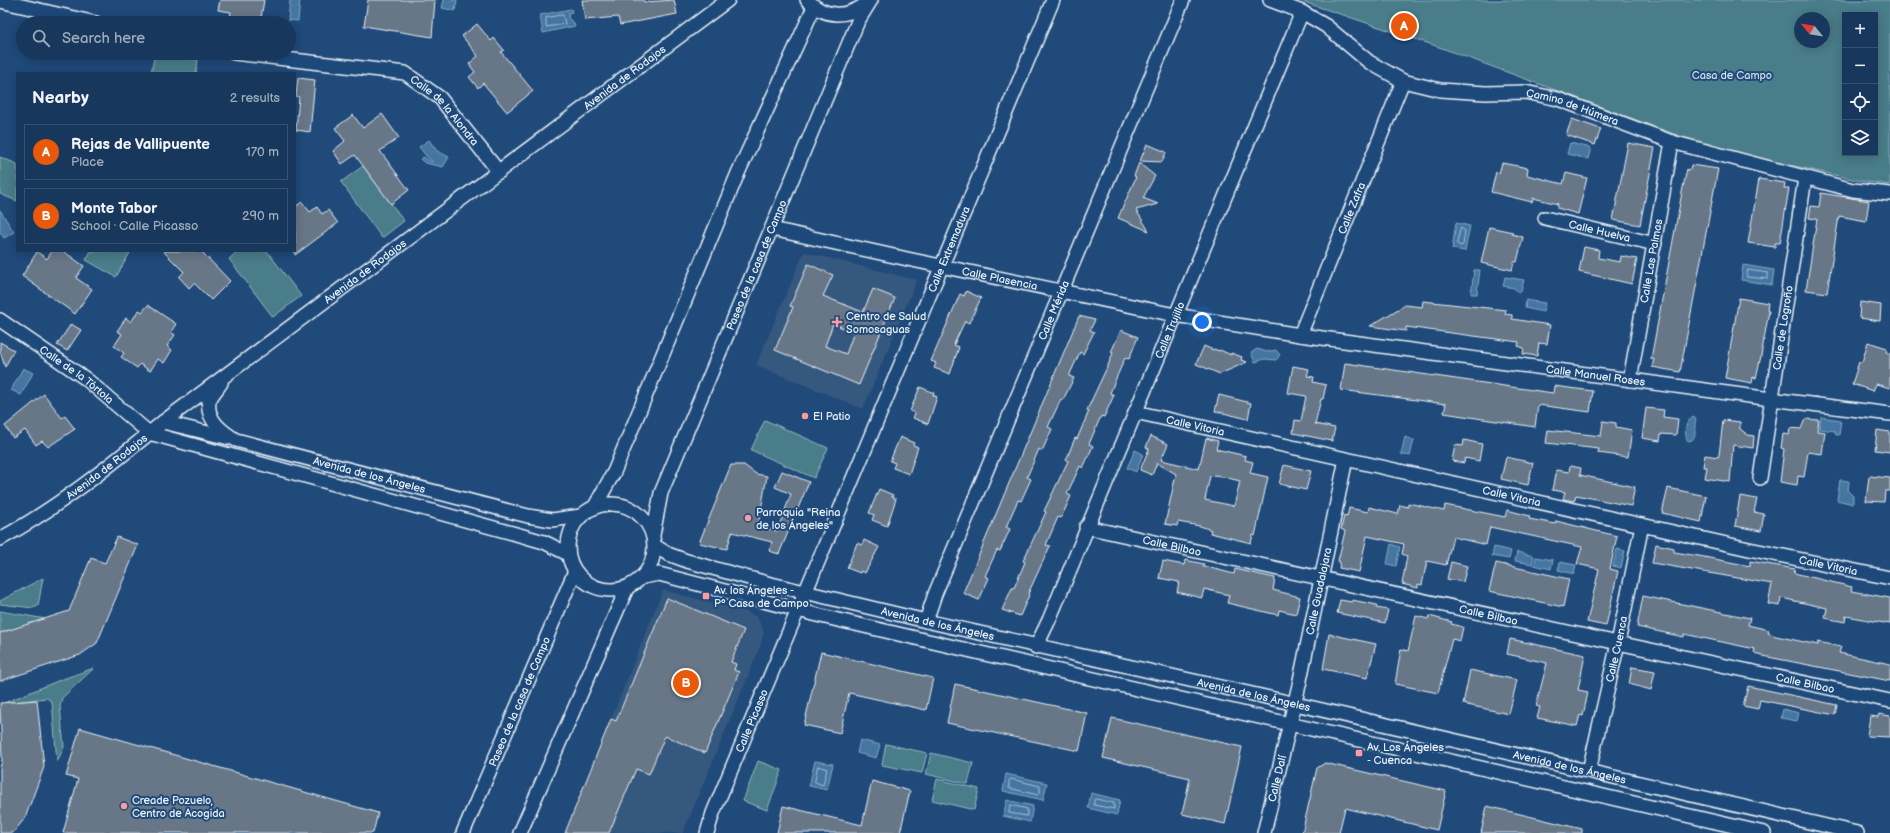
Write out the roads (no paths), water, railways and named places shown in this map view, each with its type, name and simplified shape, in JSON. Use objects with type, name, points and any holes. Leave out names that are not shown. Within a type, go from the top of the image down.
[{"type":"street","name":"Avenida de Rodajos","points":[[0,539],[26,525],[83,486],[163,422],[728,0]]},
{"type":"street","points":[[594,508],[614,472],[738,172],[810,3],[826,13],[840,15],[854,12],[870,0]]},
{"type":"street","name":"Paseo de la casa de Campo","points":[[654,540],[661,493],[858,21],[870,0]]},
{"type":"street","name":"Calle Extremadura","points":[[798,610],[1053,0]]},
{"type":"street","name":"Calle Mérida","points":[[926,621],[1061,291],[1183,0]]},
{"type":"street","name":"Camino de Húmera","points":[[1270,0],[1302,12],[1326,26],[1369,62],[1403,81],[1440,90],[1486,93],[1525,92],[1558,99],[1672,142],[1853,190],[1890,194]]},
{"type":"street","points":[[0,1],[65,16]]},
{"type":"street","name":"Calle Trujillo","points":[[1036,647],[1049,620],[1086,527],[1302,12]]},
{"type":"street","name":"Calle de la Alondra","points":[[294,60],[405,73],[440,98],[499,172]]},
{"type":"street","name":"Calle Zafra","points":[[1300,335],[1403,81]]},
{"type":"street","name":"Calle Las Palmas","points":[[1630,380],[1672,142]]},
{"type":"street","name":"Calle de Logroño","points":[[1760,478],[1805,178]]},
{"type":"street","name":"Calle Huelva","points":[[1545,218],[1655,244]]},
{"type":"street","name":"Calle Plasencia","points":[[772,229],[1175,315],[1300,335]]},
{"type":"street","name":"Calle de la Tórtola","points":[[0,320],[86,379],[150,433]]},
{"type":"street","name":"Calle Manuel Roses","points":[[1300,335],[1890,414]]},
{"type":"street","name":"Avenida de los Ángeles","points":[[226,376],[209,401],[210,416],[222,432],[236,440],[528,516],[552,520],[581,516]]},
{"type":"street","name":"Calle Vitoria","points":[[1135,412],[1749,549],[1890,578]]},
{"type":"street","points":[[163,422],[236,440]]},
{"type":"street","name":"Avenida de los Ángeles","points":[[150,433],[524,536],[544,542],[568,554]]},
{"type":"street","name":"Calle Guadalajara","points":[[1290,724],[1346,459]]},
{"type":"street","points":[[608,504],[622,505],[636,511],[646,521],[654,540],[654,557],[643,577],[627,588],[612,591],[598,589],[585,582],[575,571],[568,554],[568,540],[573,527],[581,516],[594,508],[608,504]]},
{"type":"street","name":"Calle Cuenca","points":[[1588,771],[1618,644],[1642,525]]},
{"type":"street","name":"Calle Bilbao","points":[[1086,527],[1618,644],[1890,701]]},
{"type":"street","name":"Avenida de los Ángeles","points":[[654,540],[668,554],[806,592],[1036,647],[1295,704],[1857,833]]},
{"type":"street","name":"Paseo de la casa de Campo","points":[[463,833],[575,571]]},
{"type":"street","name":"Avenida de los Ángeles","points":[[643,577],[660,574],[798,610],[1764,833]]},
{"type":"street","points":[[520,833],[627,588]]},
{"type":"street","name":"Calle Picasso","points":[[707,833],[713,812],[798,610]]},
{"type":"street","name":"Calle Dalí","points":[[1264,833],[1290,724]]},
{"type":"water","points":[[290,0],[300,0],[298,21],[296,21],[296,16],[288,16]]},
{"type":"water","points":[[444,0],[457,0],[455,11],[442,8]]},
{"type":"water","points":[[571,9],[572,12],[569,13],[568,18],[574,23],[575,26],[543,33],[540,15]]},
{"type":"water","points":[[429,140],[437,151],[449,157],[443,167],[425,163],[421,160],[423,157],[431,162],[432,161],[419,147]]},
{"type":"water","points":[[1570,143],[1591,148],[1588,159],[1567,154]]},
{"type":"water","points":[[0,210],[14,232],[4,238],[0,232]]},
{"type":"water","points":[[1456,223],[1470,226],[1465,251],[1452,249]]},
{"type":"water","points":[[1743,265],[1774,270],[1772,285],[1741,280]]},
{"type":"water","points":[[1474,270],[1480,270],[1477,294],[1471,294]]},
{"type":"water","points":[[1505,277],[1524,280],[1521,291],[1518,292],[1514,288],[1503,286]]},
{"type":"water","points":[[1526,300],[1545,303],[1543,312],[1525,308]]},
{"type":"water","points":[[1257,349],[1267,352],[1276,350],[1280,355],[1276,360],[1265,359],[1255,362],[1251,353]]},
{"type":"water","points":[[23,368],[33,373],[21,395],[11,390]]},
{"type":"water","points":[[1694,417],[1696,420],[1695,435],[1692,440],[1688,441],[1685,431],[1687,424]]},
{"type":"water","points":[[1821,417],[1841,420],[1839,435],[1836,435],[1835,431],[1819,429]]},
{"type":"water","points":[[1405,437],[1414,440],[1410,456],[1401,454]]},
{"type":"water","points":[[1135,450],[1143,454],[1136,472],[1127,468]]},
{"type":"water","points":[[1840,480],[1849,481],[1848,491],[1853,496],[1853,504],[1837,500]]},
{"type":"water","points":[[1391,544],[1400,547],[1396,566],[1387,564]]},
{"type":"water","points":[[1494,547],[1511,551],[1509,559],[1492,556]]},
{"type":"water","points":[[1617,549],[1625,551],[1621,568],[1613,566]]},
{"type":"water","points":[[1517,552],[1534,556],[1532,564],[1515,561]]},
{"type":"water","points":[[1536,557],[1553,560],[1551,569],[1534,565]]},
{"type":"water","points":[[1560,562],[1576,565],[1574,574],[1558,570]]},
{"type":"water","points":[[1783,709],[1799,713],[1797,721],[1781,718]]},
{"type":"water","points":[[860,740],[880,745],[876,758],[857,753]]},
{"type":"water","points":[[815,761],[833,764],[827,790],[809,786]]},
{"type":"water","points":[[1006,774],[1047,783],[1043,800],[1003,791]]},
{"type":"water","points":[[1091,793],[1120,800],[1117,815],[1088,808]]},
{"type":"water","points":[[1007,800],[1033,806],[1030,822],[1003,816]]},
{"type":"place","name":"Rejas de Vallipuente","points":[[1404,26]]},
{"type":"place","name":"Centro de Salud Somosaguas","points":[[837,322]]},
{"type":"place","name":"El Patio","points":[[805,416]]},
{"type":"place","name":"Parroquia \"Reina de los Ángeles\"","points":[[748,518]]},
{"type":"place","name":"Av. los Ángeles - Pº Casa de Campo","points":[[706,596]]},
{"type":"place","name":"Monte Tabor","points":[[686,683]]},
{"type":"place","name":"Av. Los Ángeles - Cuenca","points":[[1359,753]]},
{"type":"place","name":"Creade Pozuelo, Centro de Acogida","points":[[124,806]]},
{"type":"park label","name":"Casa de Campo","points":[[1732,75]]}]
